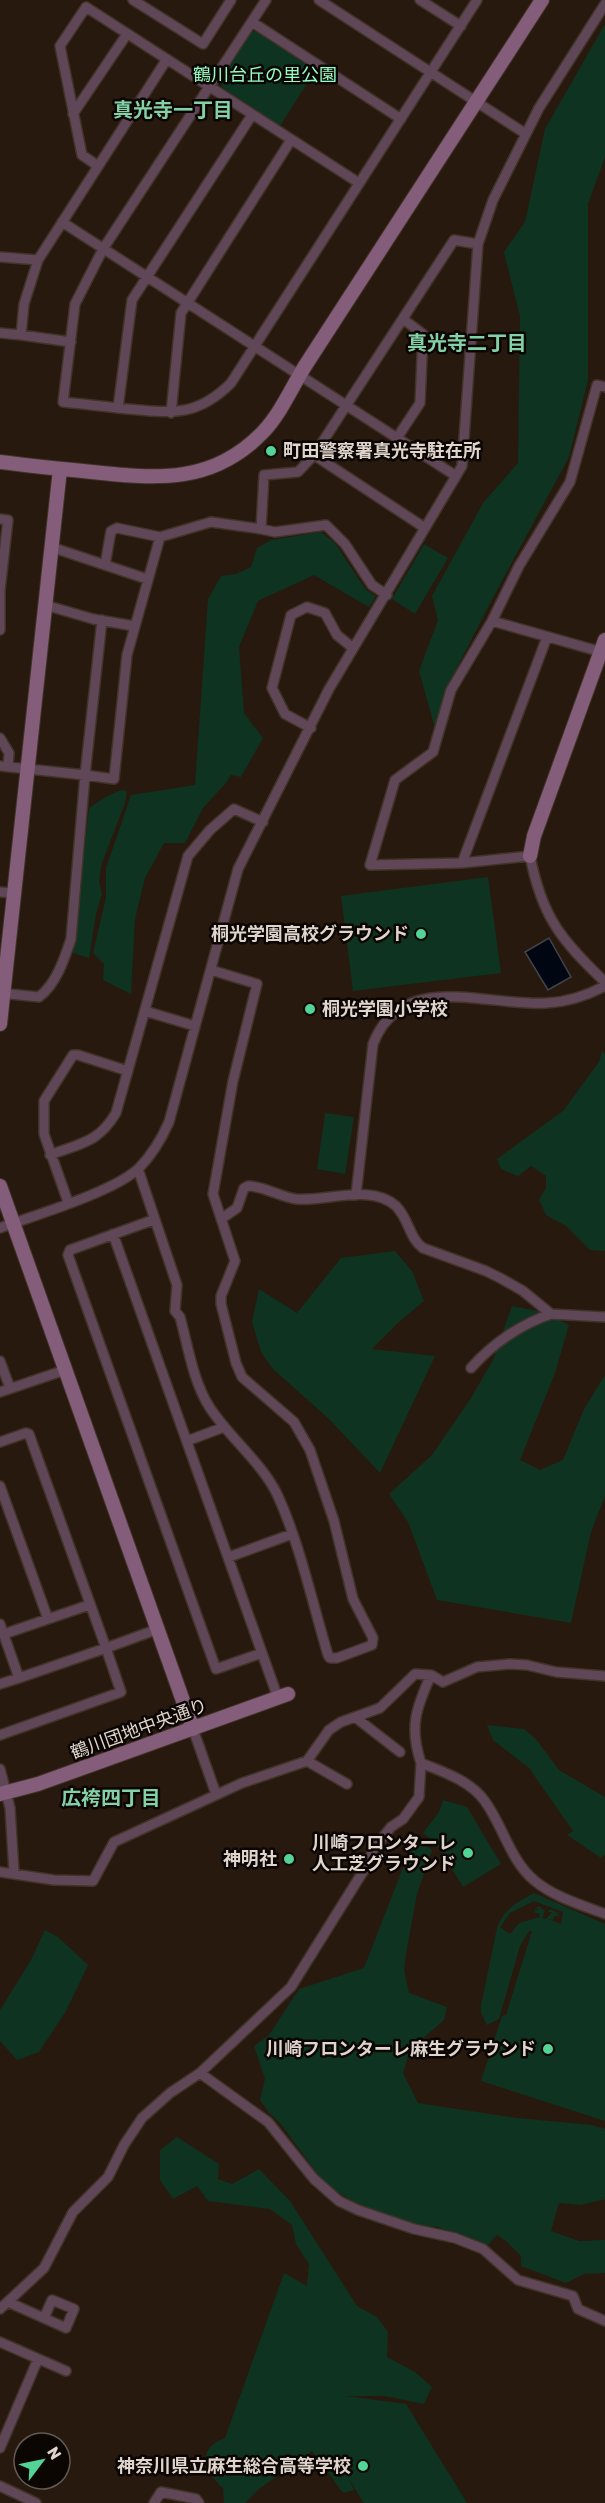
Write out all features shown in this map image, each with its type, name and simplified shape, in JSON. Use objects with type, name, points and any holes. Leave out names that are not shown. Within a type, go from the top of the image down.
[{"type":"street","points":[[133,0],[203,44],[226,2]]},
{"type":"street","points":[[266,0],[103,249],[75,304],[63,402],[171,413],[196,407],[222,392],[231,382],[477,0]]},
{"type":"street","points":[[319,0],[525,134]]},
{"type":"street","points":[[420,0],[461,26]]},
{"type":"street","points":[[0,462],[157,478],[182,476],[215,466],[233,456],[263,431],[274,418],[542,0]]},
{"type":"street","points":[[6,1226],[68,1203],[120,1180],[138,1169],[159,1145],[169,1122],[238,869],[329,689],[462,466],[478,244],[493,200],[525,134],[565,65],[605,4]]},
{"type":"street","points":[[98,166],[82,155],[60,46],[86,7],[359,183]]},
{"type":"street","points":[[252,22],[401,118]]},
{"type":"street","points":[[73,114],[127,34]]},
{"type":"street","points":[[21,336],[24,304],[38,260],[167,59]]},
{"type":"street","points":[[118,408],[132,300],[252,115]]},
{"type":"street","points":[[171,413],[178,319],[291,140]]},
{"type":"street","points":[[62,222],[456,476]]},
{"type":"street","points":[[261,529],[264,475],[298,472],[314,455],[454,240],[478,244]]},
{"type":"street","points":[[0,256],[38,260]]},
{"type":"street","points":[[397,438],[420,403],[423,334],[403,319]]},
{"type":"street","points":[[0,333],[71,342]]},
{"type":"street","points":[[530,856],[462,864],[370,865],[395,780],[433,752],[451,690],[492,621],[519,566],[570,482],[597,385],[605,387]]},
{"type":"street","points":[[314,455],[425,528]]},
{"type":"street","points":[[0,1024],[7,892],[28,769],[60,469]]},
{"type":"street","points":[[0,519],[8,520],[0,590],[0,630]]},
{"type":"street","points":[[105,565],[111,531],[117,528],[160,537],[211,522],[275,532],[326,525],[345,544],[372,585],[387,595]]},
{"type":"street","points":[[0,738],[9,753],[4,766],[114,779],[127,655],[160,537]]},
{"type":"street","points":[[51,547],[147,579]]},
{"type":"street","points":[[45,605],[134,626]]},
{"type":"street","points":[[311,728],[285,714],[272,688],[291,615],[307,607],[325,613],[337,635],[353,648]]},
{"type":"street","points":[[2,993],[39,997],[48,990],[71,939],[85,775],[102,620]]},
{"type":"street","points":[[492,621],[547,637],[604,648],[534,836],[530,856],[535,880],[554,926],[579,958],[605,982]]},
{"type":"street","points":[[462,864],[547,637]]},
{"type":"street","points":[[50,1155],[93,1138],[106,1130],[116,1113],[188,856],[210,830],[234,808],[263,822]]},
{"type":"street","points":[[138,1169],[142,1176],[153,1220],[177,1285],[175,1311],[180,1317],[202,1394],[224,1427],[268,1479],[277,1495],[292,1534],[330,1658],[372,1645],[373,1638],[353,1599],[333,1521],[303,1434],[294,1422],[246,1382],[239,1371],[221,1304],[220,1296],[235,1261],[213,1194],[233,1081],[257,984],[211,970]]},
{"type":"street","points":[[356,1196],[373,1044],[382,1026],[390,1017],[409,1002],[433,997],[452,996],[511,1003],[548,1003],[588,994],[605,986]]},
{"type":"street","points":[[145,1011],[195,1026]]},
{"type":"street","points":[[68,1203],[44,1134],[45,1101],[73,1055],[128,1071]]},
{"type":"street","points":[[0,1186],[6,1226],[65,1370],[216,1794]]},
{"type":"street","points":[[221,1219],[237,1208],[244,1188],[248,1186],[286,1198],[303,1200],[370,1196],[395,1206],[404,1217],[417,1243],[423,1248],[494,1275],[523,1291],[551,1314]]},
{"type":"street","points":[[153,1220],[68,1252],[216,1669],[262,1653]]},
{"type":"street","points":[[113,1234],[262,1653],[283,1696]]},
{"type":"street","points":[[471,1368],[483,1354],[531,1321],[551,1314],[605,1317]]},
{"type":"street","points":[[0,1361],[10,1388]]},
{"type":"street","points":[[0,1392],[65,1370]]},
{"type":"street","points":[[186,1440],[224,1427]]},
{"type":"street","points":[[0,1442],[29,1434],[121,1692],[0,1735]]},
{"type":"street","points":[[0,1486],[48,1618]]},
{"type":"street","points":[[229,1557],[292,1534]]},
{"type":"street","points":[[4,1634],[89,1605]]},
{"type":"street","points":[[0,1624],[19,1678]]},
{"type":"street","points":[[0,1684],[158,1629]]},
{"type":"street","points":[[0,1872],[14,1872],[54,1880],[93,1881],[114,1842],[216,1794],[270,1772],[307,1761],[329,1730],[380,1708],[415,1674],[431,1675],[443,1682],[477,1667],[510,1664],[527,1665],[556,1672],[605,1676]]},
{"type":"street","points":[[0,2309],[44,2268],[73,2212],[108,2177],[124,2145],[142,2118],[170,2093],[200,2073],[291,1987],[358,1881],[373,1850],[392,1827],[403,1819],[419,1797],[421,1763],[415,1746],[414,1719],[418,1702],[431,1675]]},
{"type":"street","name":"鶴川団地中央通り","points":[[4,1793],[283,1696]]},
{"type":"street","points":[[355,1717],[400,1752]]},
{"type":"street","points":[[307,1761],[347,1784]]},
{"type":"street","points":[[421,1763],[454,1777],[483,1798],[518,1859],[533,1880],[548,1890],[605,1914]]},
{"type":"street","points":[[0,1769],[14,1872]]},
{"type":"street","points":[[200,2073],[268,2122],[314,2179],[339,2201],[414,2229],[455,2238],[483,2249],[518,2280],[560,2290],[573,2296],[578,2309],[605,2321]]},
{"type":"street","points":[[8,2302],[44,2318]]},
{"type":"street","points":[[0,2342],[66,2371]]},
{"type":"street","points":[[0,2448],[38,2359]]},
{"type":"street","points":[[0,2486],[36,2503]]},
{"type":"street","points":[[154,2503],[161,2492],[196,2499],[200,2503]]},
{"type":"green space","points":[[605,24],[605,157],[588,204],[588,380],[569,457],[448,685],[435,728],[419,671],[438,620],[432,596],[483,503],[518,463],[520,316],[504,252],[525,222],[545,129]]},
{"type":"green space","name":"鶴川台丘の里公園","points":[[259,31],[317,68],[280,126],[223,88],[220,80],[250,32]]},
{"type":"green space","points":[[321,532],[335,543],[366,590],[376,596],[369,607],[314,575],[258,601],[239,647],[244,713],[263,738],[241,777],[231,775],[203,808],[185,843],[164,843],[145,878],[135,919],[131,994],[103,980],[104,964],[93,953],[106,897],[106,868],[131,795],[195,785],[208,599],[221,576],[236,574],[251,567],[257,548],[271,540]]},
{"type":"green space","points":[[424,544],[448,558],[415,614],[392,599]]},
{"type":"green space","points":[[121,790],[127,791],[125,803],[102,863],[99,881],[102,894],[96,914],[89,958],[73,953],[89,808]]},
{"type":"green space","name":"桐光学園高校グラウンド","points":[[488,877],[501,973],[353,991],[341,896]]},
{"type":"green space","points":[[602,1051],[605,1054],[605,1251],[590,1250],[566,1226],[546,1215],[539,1200],[546,1188],[546,1176],[531,1166],[518,1176],[501,1169],[497,1159],[563,1111],[599,1062]]},
{"type":"green space","points":[[325,1113],[354,1117],[345,1174],[317,1169]]},
{"type":"green space","points":[[395,1251],[412,1271],[424,1301],[372,1349],[435,1356],[380,1473],[329,1419],[273,1369],[261,1352],[252,1322],[259,1289],[297,1313],[341,1258]]},
{"type":"green space","points":[[512,1306],[548,1313],[569,1325],[555,1373],[520,1460],[540,1470],[563,1460],[584,1409],[605,1375],[605,1496],[591,1532],[571,1623],[437,1600],[408,1522],[389,1494],[432,1455],[471,1398],[493,1360]]},
{"type":"green space","points":[[487,1725],[524,1729],[536,1739],[559,1770],[605,1797],[605,1854],[601,1858],[567,1835],[573,1831],[529,1768],[493,1740]]},
{"type":"green space","name":"川崎フロンターレ 人工芝グラウンド","points":[[443,1800],[467,1807],[501,1864],[463,1887],[435,1842],[423,1833],[439,1812]]},
{"type":"green space","points":[[415,1837],[432,1850],[417,1894],[404,1970],[409,1993],[447,2007],[444,2020],[410,2050],[403,2073],[418,2103],[517,2118],[592,2125],[605,2129],[605,2199],[581,2205],[559,2203],[551,2231],[579,2241],[605,2240],[605,2273],[584,2274],[566,2283],[521,2266],[521,2256],[497,2235],[487,2246],[438,2227],[411,2225],[352,2201],[324,2183],[260,2100],[265,2079],[254,2046],[269,2035],[299,1989],[364,1968]]},
{"type":"green space","name":"川崎フロンターレ麻生グラウンド","points":[[534,1893],[605,1924],[605,2121],[481,2081],[502,2016],[506,2015],[532,1931],[529,1931],[520,1946],[499,2019],[487,2025],[481,2013],[481,2005],[497,1928],[507,1911]],"holes":[[[534,1901],[563,1912],[561,1924],[548,1919],[553,1920],[554,1916],[560,1916],[555,1913],[561,1914],[550,1909],[548,1912],[552,1912],[546,1919],[542,1918],[545,1911],[539,1906],[535,1908],[539,1910],[535,1910],[535,1913],[539,1913],[540,1917],[519,1923],[510,1934],[500,1927],[510,1913]]]},
{"type":"green space","points":[[45,1930],[58,1937],[88,1965],[66,2011],[39,2052],[17,2060],[0,2041],[0,2010],[31,1960]]},
{"type":"green space","points":[[177,2137],[219,2164],[218,2179],[232,2184],[259,2169],[290,2201],[357,2306],[377,2317],[388,2332],[387,2357],[415,2372],[432,2387],[424,2404],[385,2396],[346,2396],[406,2404],[467,2503],[364,2503],[349,2479],[354,2490],[343,2493],[312,2451],[259,2489],[245,2503],[224,2503],[223,2488],[211,2475],[206,2461],[207,2454],[216,2442],[225,2438],[284,2273],[307,2286],[309,2264],[296,2244],[292,2225],[270,2209],[208,2201],[197,2186],[173,2199],[160,2180],[160,2150]]},
{"type":"shaded area","points":[[549,938],[571,977],[548,990],[525,952]]},
{"type":"place","name":"町田警察署真光寺駐在所","points":[[271,451]]},
{"type":"place","name":"桐光学園高校グラウンド","points":[[421,934]]},
{"type":"place","name":"桐光学園小学校","points":[[310,1009]]},
{"type":"place","name":"川崎フロンターレ 人工芝グラウンド","points":[[468,1853]]},
{"type":"place","name":"神明社","points":[[289,1859]]},
{"type":"place","name":"川崎フロンターレ麻生グラウンド","points":[[548,2049]]},
{"type":"place","name":"神奈川県立麻生総合高等学校","points":[[363,2466]]},
{"type":"district","name":"真光寺一丁目","points":[[173,110]]},
{"type":"district","name":"真光寺二丁目","points":[[467,343]]},
{"type":"district","name":"広袴四丁目","points":[[111,1798]]}]
